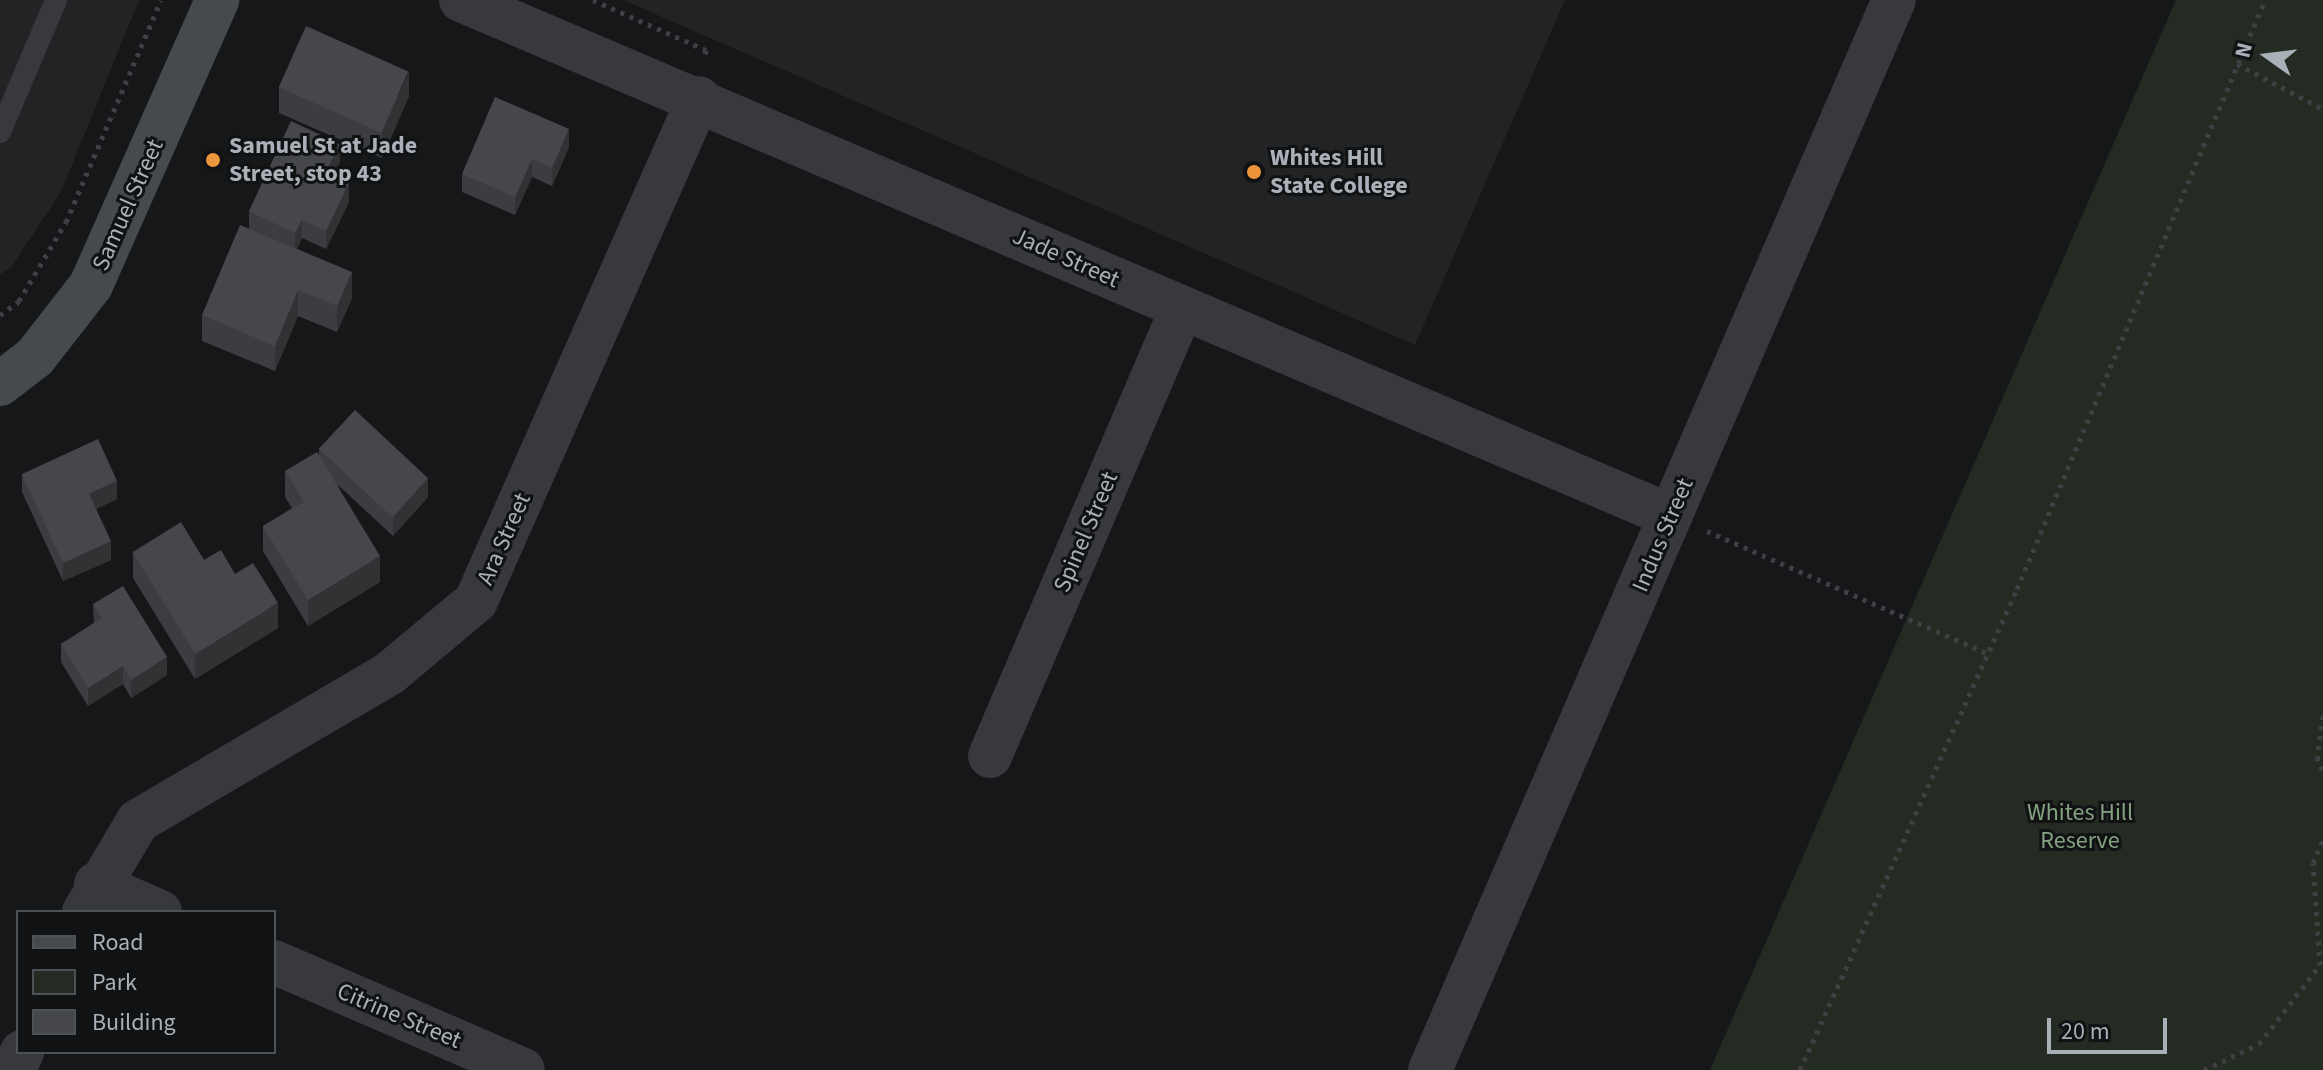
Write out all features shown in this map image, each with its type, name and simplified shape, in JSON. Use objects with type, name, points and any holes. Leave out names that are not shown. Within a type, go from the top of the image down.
[{"type":"street","name":"Samuel Street","points":[[0,384],[35,357],[91,285],[217,0]]},
{"type":"street","name":"Jade Street","points":[[461,0],[699,98],[1182,309],[1671,516]]},
{"type":"street","name":"Indus Street","points":[[1430,1070],[1894,0]]},
{"type":"street","name":"Ara Street","points":[[90,898],[138,821],[390,673],[476,601],[699,98]]},
{"type":"street","name":"Spinel Street","points":[[990,756],[1182,309]]},
{"type":"street","points":[[90,898],[150,910]]},
{"type":"street","name":"Citrine Street","points":[[276,963],[523,1070]]},
{"type":"lane","points":[[0,132],[56,0]]},
{"type":"path","points":[[0,315],[19,301],[66,222],[161,0]]},
{"type":"path","points":[[1800,1070],[1989,654],[2265,0]]},
{"type":"path","points":[[2237,64],[2323,109]]},
{"type":"path","points":[[1671,516],[1989,654]]},
{"type":"path","points":[[2323,716],[2317,757],[2323,771]]},
{"type":"path","points":[[2204,1070],[2259,1044],[2320,965],[2313,863],[2323,840]]},
{"type":"shaded area","points":[[0,0],[139,0],[61,192],[12,266],[0,275]]},
{"type":"shaded area","name":"Whites Hill State College","points":[[623,0],[1565,0],[1415,345]]},
{"type":"green space","name":"Whites Hill Reserve","points":[[2176,0],[2323,0],[2323,1070],[1710,1070]]},
{"type":"building","points":[[306,26],[408,72],[381,133],[279,87]]},
{"type":"building","points":[[495,97],[569,129],[552,168],[532,159],[515,197],[462,174]]},
{"type":"building","points":[[291,121],[340,144],[326,172],[349,183],[326,231],[302,220],[295,233],[249,211]]},
{"type":"building","points":[[240,225],[352,272],[337,306],[298,290],[275,346],[202,315]]},
{"type":"building","points":[[355,410],[428,478],[392,517],[319,449]]},
{"type":"building","points":[[98,439],[117,481],[89,494],[111,541],[63,563],[22,474]]},
{"type":"building","points":[[317,452],[380,556],[308,600],[263,526],[304,502],[285,471]]},
{"type":"building","points":[[181,522],[204,560],[221,550],[235,574],[253,563],[278,603],[195,654],[133,552]]},
{"type":"building","points":[[123,586],[167,657],[131,680],[123,666],[88,688],[61,644],[102,618],[93,604]]},
{"type":"place","name":"Samuel St at Jade Street, stop 43","points":[[213,160]]},
{"type":"place","name":"Whites Hill State College","points":[[1254,172]]}]
